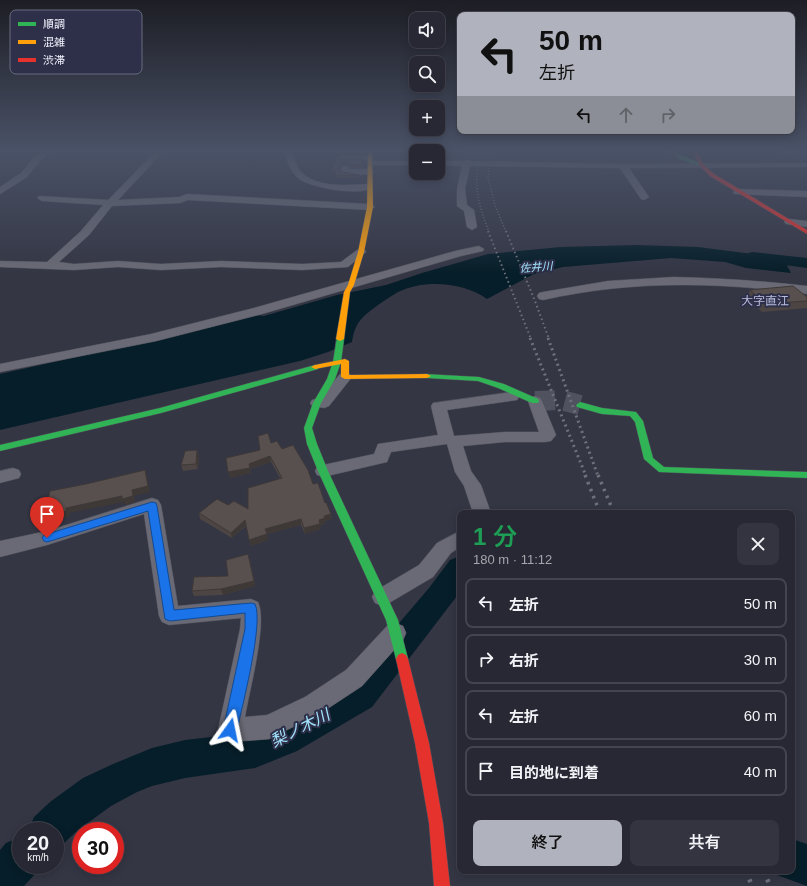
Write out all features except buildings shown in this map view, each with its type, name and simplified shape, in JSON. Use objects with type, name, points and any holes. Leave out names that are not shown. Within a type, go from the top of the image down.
[{"type":"street","points":[[50,265],[85,233],[122,191]]},
{"type":"street","points":[[369,191],[370,207],[361,252],[349,287],[338,358],[331,379],[318,403],[308,428],[312,444],[323,471],[382,597],[395,633],[422,743],[436,823],[442,886]]},
{"type":"street","points":[[461,191],[462,206],[469,210],[472,227]]},
{"type":"street","points":[[640,191],[644,197]]},
{"type":"street","points":[[738,192],[807,194]]},
{"type":"street","points":[[738,192],[807,232]]},
{"type":"street","points":[[42,198],[111,203],[180,200],[187,197],[370,207]]},
{"type":"street","points":[[789,222],[807,224]]},
{"type":"street","points":[[0,368],[159,336],[349,287],[459,253],[479,249]]},
{"type":"street","points":[[0,264],[74,267],[118,264],[161,268],[221,264],[302,267],[344,265],[361,252]]},
{"type":"street","points":[[543,296],[565,291],[617,284],[692,280],[777,286],[807,290]]},
{"type":"street","points":[[0,448],[161,410],[318,366],[338,358],[344,361],[345,377],[324,403],[318,403]]},
{"type":"street","points":[[323,471],[381,458],[384,448],[450,440],[505,437],[545,437],[548,435],[535,401],[501,386],[479,379],[445,376],[345,377]]},
{"type":"street","points":[[481,510],[472,485],[463,472],[438,406],[512,397]]},
{"type":"street","points":[[580,405],[602,410],[633,414],[639,421],[649,459],[662,470],[807,475]]},
{"type":"street","points":[[0,549],[47,538],[152,506],[170,616],[251,608],[251,629],[230,730],[269,727],[314,705],[354,678],[395,633]]},
{"type":"street","points":[[382,597],[426,571],[444,548],[457,540]]},
{"type":"water","points":[[637,245],[698,247],[783,258],[791,273],[746,268],[725,262],[671,258],[563,267],[534,274],[487,299],[478,293],[456,286],[444,284],[420,285],[398,292],[378,305],[360,320],[355,329],[352,342],[328,352],[300,361],[0,430],[0,374],[203,329],[256,315],[264,316],[337,295],[386,285],[488,254],[561,247]]},
{"type":"waterway","name":"佐井川","points":[[752,257],[807,263]]},
{"type":"waterway","name":"梨ノ木川","points":[[58,822],[97,792],[126,777],[152,767],[185,759],[255,750],[284,738],[360,695],[440,597],[457,572]]},
{"type":"waterway","name":"梨ノ木川","points":[[795,861],[807,865]]},
{"type":"waterway","name":"梨ノ木川","points":[[0,881],[12,868]]},
{"type":"tunnel","points":[[535,401],[561,400],[580,405]]},
{"type":"railway","points":[[477,191],[489,232]]},
{"type":"railway","points":[[492,191],[495,205],[506,232]]},
{"type":"railway","points":[[488,231],[531,339]]},
{"type":"railway","points":[[506,231],[549,339]]},
{"type":"railway","points":[[530,338],[586,476]]},
{"type":"railway","points":[[548,338],[598,476]]},
{"type":"railway","points":[[585,475],[599,510]]},
{"type":"railway","points":[[598,475],[613,510]]},
{"type":"railway","points":[[747,874],[752,886]]},
{"type":"railway","points":[[765,874],[770,886]]},
{"type":"traffic: fast","points":[[340,339],[337,362],[331,379],[317,403],[308,428],[312,444],[323,471],[392,620],[402,659]]},
{"type":"traffic: fast","points":[[0,448],[161,410],[315,367]]},
{"type":"traffic: fast","points":[[427,376],[479,379],[501,386],[535,401]]},
{"type":"traffic: fast","points":[[580,405],[602,411],[633,414],[639,421],[649,459],[662,470],[807,475]]},
{"type":"traffic: slow","points":[[340,339],[347,292],[351,285],[361,252],[370,207],[370,191]]},
{"type":"traffic: slow","points":[[315,367],[345,361],[345,377],[427,376]]},
{"type":"traffic: jam","points":[[739,191],[807,232]]},
{"type":"traffic: jam","points":[[402,659],[422,743],[436,823],[442,886]]},
{"type":"district","name":"大字直江","points":[[765,301]]},
{"type":"route","points":[[47,538],[152,506],[170,616],[251,608],[251,629],[230,730]]}]
